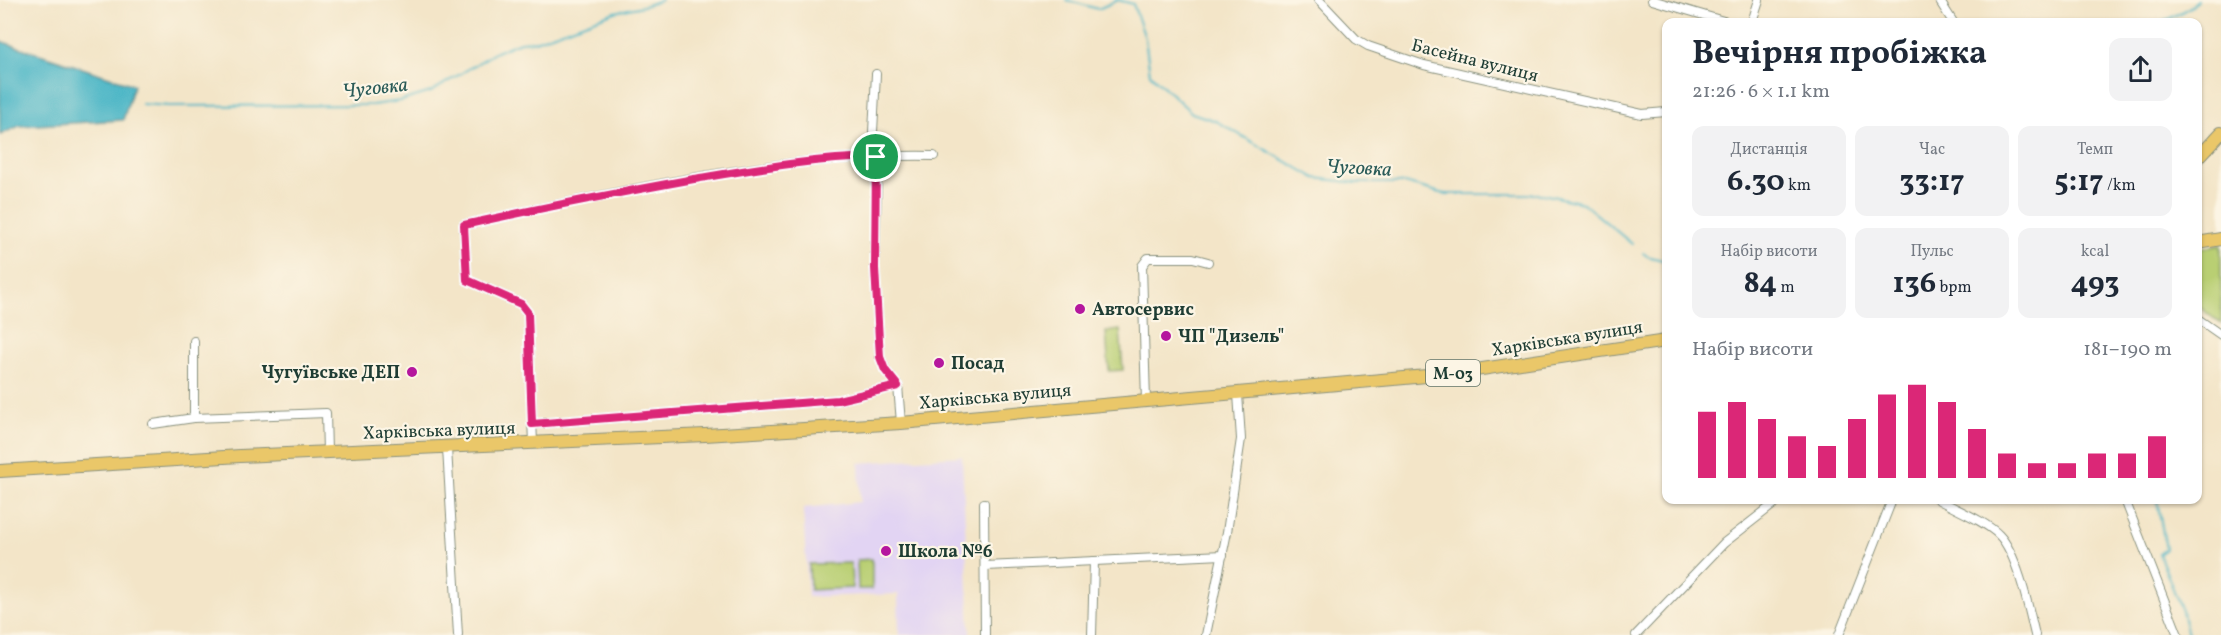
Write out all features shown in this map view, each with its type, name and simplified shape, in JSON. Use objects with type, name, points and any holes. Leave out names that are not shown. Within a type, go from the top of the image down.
[{"type":"main road","points":[[2202,154],[2221,133]]},
{"type":"main road","points":[[2202,242],[2221,239]]},
{"type":"main road","name":"Харківська вулиця","points":[[0,471],[901,423],[1449,374],[1662,342]]},
{"type":"street","name":"Басейна вулиця","points":[[1319,0],[1356,39],[1368,46],[1425,65],[1642,114],[1662,112]]},
{"type":"street","points":[[1652,0],[1713,18]]},
{"type":"street","points":[[1753,18],[1759,0]]},
{"type":"street","points":[[1940,0],[1951,18]]},
{"type":"street","points":[[876,74],[873,132],[876,157],[875,268],[880,357],[885,370],[898,386],[901,396],[901,423]]},
{"type":"street","points":[[533,444],[528,313],[521,304],[467,280],[464,225],[595,197],[722,174],[837,158],[891,155],[934,156]]},
{"type":"street","points":[[1146,401],[1142,266],[1148,258],[1193,258],[1208,262]]},
{"type":"street","points":[[2202,322],[2221,334]]},
{"type":"street","points":[[194,341],[194,418]]},
{"type":"street","points":[[532,424],[838,400],[898,386]]},
{"type":"street","points":[[1206,635],[1223,555],[1241,439],[1238,394]]},
{"type":"street","points":[[153,424],[194,418],[326,413],[327,452]]},
{"type":"street","points":[[447,448],[458,635]]},
{"type":"street","points":[[984,503],[985,635]]},
{"type":"street","points":[[1636,635],[1724,543],[1774,504]]},
{"type":"street","points":[[1839,635],[1890,504]]},
{"type":"street","points":[[1947,504],[1992,528],[2005,541],[2013,558],[2035,635]]},
{"type":"street","points":[[2127,504],[2178,635]]},
{"type":"street","points":[[985,566],[1223,555]]},
{"type":"street","points":[[1092,635],[1094,561]]},
{"type":"shaded area","name":"Школа №6","points":[[962,456],[970,635],[899,635],[898,594],[808,597],[803,508],[860,502],[859,463]]},
{"type":"green space","points":[[2221,245],[2221,324],[2202,309],[2202,248]]},
{"type":"green space","points":[[1120,330],[1123,370],[1109,371],[1106,332]]},
{"type":"green space","points":[[872,559],[872,589],[858,589],[857,560]]},
{"type":"green space","points":[[851,563],[852,588],[810,590],[809,564]]},
{"type":"water","points":[[0,41],[134,85],[123,120],[19,126],[0,135]]},
{"type":"waterway","name":"Чуговка","points":[[142,104],[169,106],[372,105],[401,101],[431,92],[496,52],[520,42],[535,41],[615,12],[661,0]]},
{"type":"waterway","name":"Чуговка","points":[[1066,0],[1098,9],[1118,0]]},
{"type":"waterway","name":"Чуговка","points":[[1118,0],[1133,4],[1145,38],[1150,74],[1192,113],[1216,121],[1315,178],[1357,183],[1404,183],[1445,194],[1543,194],[1583,203],[1632,244]]},
{"type":"waterway","name":"Чуговка","points":[[2170,18],[2192,6],[2197,0]]},
{"type":"waterway","name":"Чуговка","points":[[1643,253],[1662,260]]},
{"type":"waterway","points":[[2158,504],[2166,549],[2159,554],[2182,611],[2188,635]]},
{"type":"place","name":"Автосервис","points":[[1080,309]]},
{"type":"place","name":"ЧП \"Дизель\"","points":[[1166,336]]},
{"type":"place","name":"Посад","points":[[939,363]]},
{"type":"place","name":"Чугуївське ДЕП","points":[[412,372]]},
{"type":"place","name":"Школа №6","points":[[886,551]]},
{"type":"route","points":[[876,157],[875,268],[880,357],[885,370],[898,386],[876,393],[838,400],[532,424],[528,313],[521,304],[467,280],[464,225],[595,197],[722,174],[837,158],[876,157]]}]
